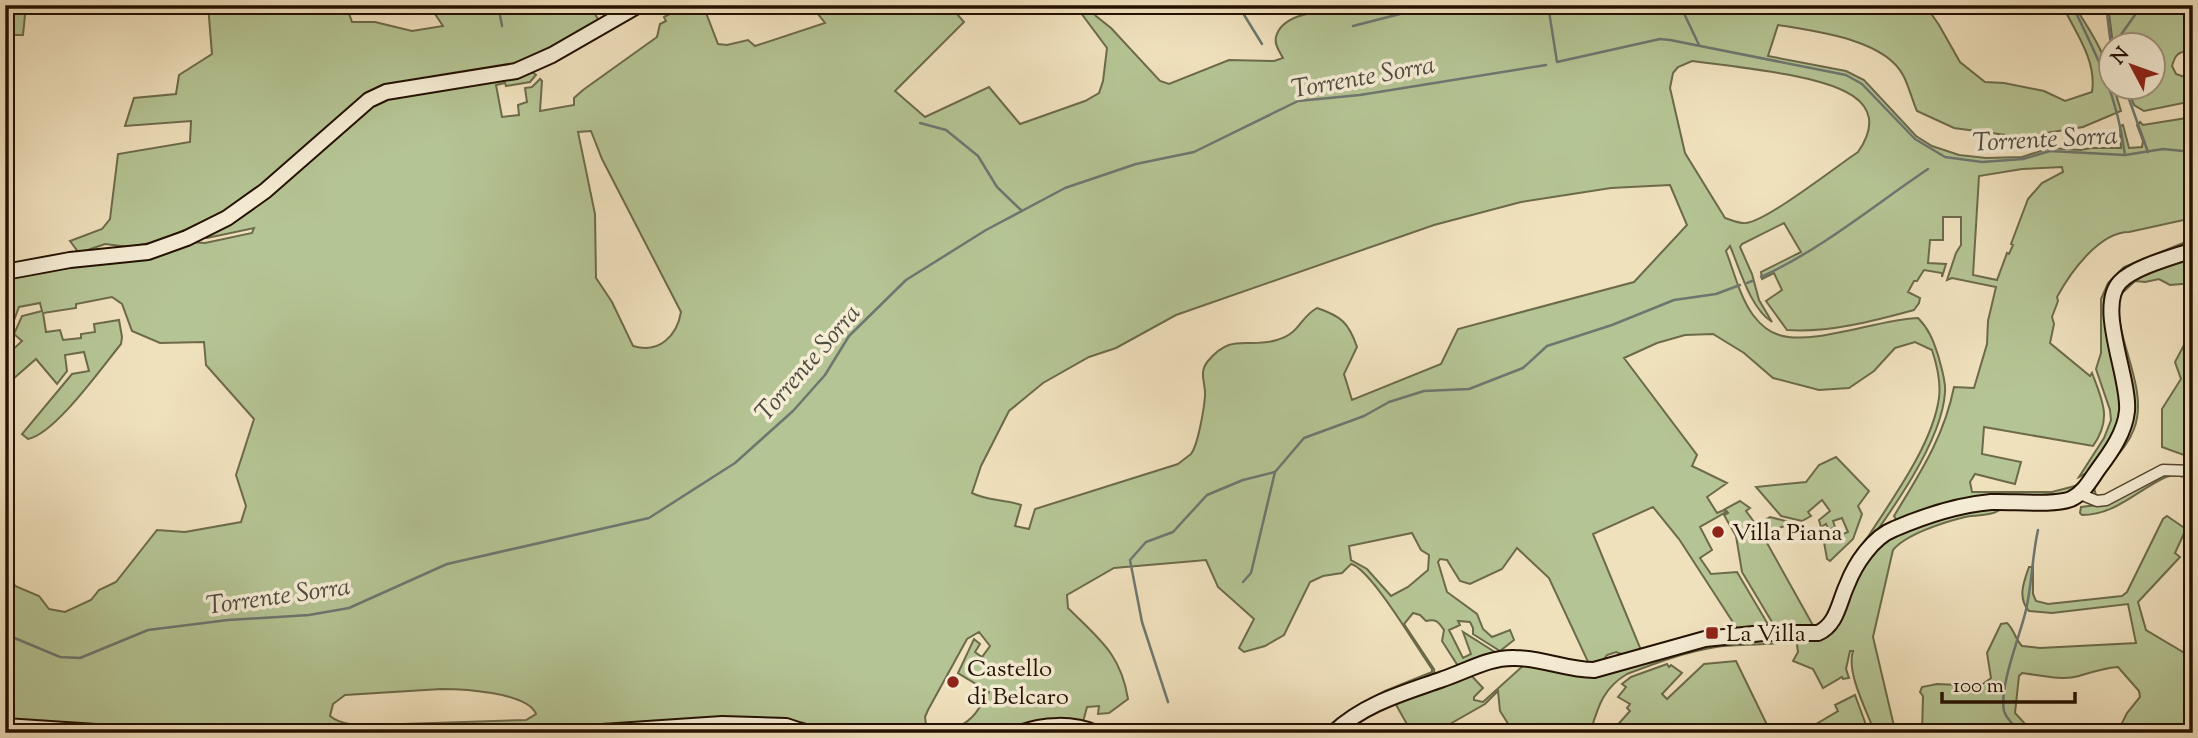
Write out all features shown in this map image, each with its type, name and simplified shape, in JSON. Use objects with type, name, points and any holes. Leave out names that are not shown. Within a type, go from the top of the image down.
[{"type":"street","points":[[5,272],[172,245],[222,221],[256,198],[369,100],[396,90],[516,71],[552,55],[639,5]]},
{"type":"street","points":[[1334,733],[1358,714],[1390,696],[1493,660],[1517,658],[1594,670],[1705,639],[1763,633],[1818,633],[1833,621],[1848,582],[1863,557],[1876,541],[1890,530],[1965,506],[1992,502],[2068,500],[2080,494],[2117,440],[2125,423],[2127,395],[2111,305],[2117,285],[2135,272],[2193,250]]},
{"type":"street","points":[[2080,494],[2097,501],[2105,500],[2163,470],[2193,471]]},
{"type":"street","points":[[587,733],[722,724],[786,726],[807,733]]},
{"type":"street","points":[[5,726],[111,733]]},
{"type":"street","points":[[1020,733],[1046,726],[1075,727],[1096,733]]},
{"type":"green space","points":[[5,5],[26,5],[23,35],[5,35]]},
{"type":"green space","points":[[208,5],[346,5],[352,22],[375,22],[412,31],[443,26],[429,5],[590,5],[599,21],[630,5],[522,64],[367,95],[263,184],[228,210],[161,241],[129,247],[105,244],[79,253],[70,241],[102,229],[110,219],[118,154],[190,142],[191,121],[125,126],[134,98],[176,94],[179,75],[212,54]]},
{"type":"green space","points":[[686,5],[703,5],[718,44],[727,45],[748,40],[755,46],[825,23],[811,5],[949,5],[964,22],[895,91],[925,117],[989,87],[1020,124],[1085,101],[1099,93],[1107,48],[1075,5],[1089,5],[1096,16],[1111,28],[1160,81],[1169,84],[1229,60],[1274,61],[1283,58],[1276,40],[1279,29],[1292,19],[1335,10],[1334,5],[1343,5],[1346,8],[1352,5],[1917,5],[1930,12],[1960,62],[1985,82],[2044,91],[2065,101],[2092,92],[2093,81],[2088,58],[2062,5],[2074,5],[2096,42],[2096,102],[2118,102],[2121,111],[2083,127],[2021,137],[1954,128],[1917,111],[1903,75],[1894,63],[1881,53],[1865,45],[1828,34],[1778,25],[1768,56],[1846,71],[1864,80],[1916,136],[1932,146],[1959,155],[1986,158],[2022,157],[2050,148],[2121,148],[2120,126],[2123,125],[2129,148],[2142,147],[2143,141],[2137,125],[2140,122],[2143,125],[2193,117],[2193,218],[2118,234],[2107,239],[2096,246],[2078,266],[2057,297],[2050,343],[2090,376],[2092,373],[2104,410],[2102,427],[2093,446],[1984,427],[1982,454],[2021,462],[2015,484],[1975,474],[1970,482],[1972,492],[2052,492],[2079,485],[2070,494],[1897,521],[1894,516],[1937,438],[1954,387],[1974,388],[1987,344],[1988,321],[1996,287],[1952,278],[1947,280],[1961,245],[1961,217],[1943,217],[1943,240],[1930,240],[1928,263],[1946,264],[1942,277],[1942,273],[1924,270],[1917,281],[1914,281],[1908,292],[1920,298],[1914,310],[1835,328],[1787,330],[1766,301],[1782,290],[1774,273],[1762,279],[1761,272],[1801,252],[1784,223],[1740,247],[1752,274],[1759,300],[1772,322],[1764,316],[1752,298],[1730,246],[1726,251],[1744,300],[1758,321],[1775,334],[1793,337],[1828,335],[1918,318],[1928,331],[1936,350],[1945,392],[1941,414],[1932,438],[1905,489],[1843,578],[1912,466],[1934,420],[1939,386],[1932,350],[1915,342],[1895,348],[1874,371],[1849,388],[1819,390],[1773,378],[1744,353],[1713,334],[1685,335],[1657,343],[1624,358],[1697,455],[1692,466],[1727,483],[1707,497],[1717,513],[1724,510],[1726,512],[1700,527],[1712,550],[1700,558],[1711,574],[1737,572],[1769,626],[1738,630],[1679,539],[1653,507],[1593,534],[1641,650],[1624,655],[1616,652],[1607,655],[1602,662],[1589,664],[1549,578],[1517,548],[1502,569],[1470,584],[1460,581],[1447,560],[1440,559],[1438,562],[1447,592],[1477,614],[1483,629],[1492,637],[1510,630],[1514,640],[1500,651],[1473,634],[1470,622],[1458,621],[1460,625],[1449,630],[1463,658],[1471,654],[1463,632],[1498,654],[1460,669],[1442,641],[1444,630],[1440,625],[1413,613],[1404,624],[1434,669],[1435,677],[1328,733],[1323,733],[1353,708],[1385,691],[1432,672],[1393,610],[1360,569],[1351,564],[1342,573],[1323,576],[1310,582],[1284,635],[1265,646],[1244,652],[1239,648],[1254,619],[1218,587],[1206,560],[1114,568],[1067,595],[1068,608],[1099,639],[1114,659],[1125,683],[1128,699],[1109,713],[1098,714],[1099,706],[1087,707],[1083,722],[1033,724],[1012,733],[947,733],[972,717],[989,692],[958,673],[974,639],[980,644],[975,652],[982,657],[990,646],[979,632],[967,639],[928,710],[925,717],[927,733],[814,733],[805,723],[770,720],[700,727],[703,733],[5,733],[5,565],[15,586],[39,596],[49,609],[65,612],[91,600],[99,590],[116,582],[157,530],[185,532],[241,522],[246,506],[236,475],[254,419],[206,365],[204,342],[160,343],[132,331],[122,304],[112,297],[76,304],[76,308],[43,313],[46,332],[60,330],[63,340],[81,338],[81,334],[95,332],[94,324],[119,320],[122,337],[121,344],[64,413],[39,434],[28,439],[22,434],[72,374],[89,371],[84,352],[65,355],[67,371],[57,384],[36,359],[5,386],[5,369],[14,361],[8,354],[22,341],[14,334],[22,316],[42,311],[40,303],[19,307],[5,344],[5,280],[8,277],[191,242],[205,243],[252,233],[254,228],[199,238],[373,104],[388,97],[531,71],[536,75],[530,82],[496,85],[502,117],[519,115],[518,105],[527,102],[525,88],[532,87],[540,79],[540,111],[574,105],[574,98],[583,90],[657,37],[660,24],[666,21],[664,17]],"holes":[[[1692,61],[1806,78],[1839,88],[1863,106],[1869,118],[1868,133],[1858,152],[1769,213],[1744,223],[1725,218],[1685,153],[1670,88],[1673,73],[1678,67]],[[591,131],[602,159],[681,312],[675,329],[659,345],[642,348],[633,346],[612,302],[596,278],[595,214],[578,132]],[[2062,167],[2063,172],[2042,183],[2028,199],[2011,244],[2013,245],[2009,254],[2007,253],[1997,280],[1973,275],[1979,176],[2022,169]],[[1670,185],[1687,225],[1634,282],[1458,329],[1441,364],[1352,400],[1344,374],[1357,347],[1354,339],[1343,322],[1317,308],[1285,337],[1266,342],[1232,344],[1217,352],[1208,361],[1203,370],[1205,396],[1196,443],[1191,454],[1178,464],[1035,509],[1029,529],[1015,526],[1021,505],[972,493],[981,466],[1009,411],[1043,383],[1089,357],[1116,348],[1176,315],[1434,225],[1521,202],[1611,188]],[[1412,533],[1421,550],[1429,555],[1428,570],[1408,587],[1391,596],[1367,569],[1351,560],[1349,546]],[[441,689],[478,691],[508,696],[530,707],[536,714],[526,720],[360,725],[344,723],[330,716],[333,704],[345,695]]]},
{"type":"green space","points":[[2108,5],[2179,5],[2180,12],[2193,10],[2193,45],[2188,51],[2177,55],[2172,66],[2176,74],[2193,80],[2193,101],[2144,111],[2134,105],[2133,102],[2166,102],[2166,32],[2111,32]]},
{"type":"green space","points":[[2193,239],[2193,245],[2114,282],[2122,421],[2095,469],[2079,477],[2104,438],[2111,420],[2096,369],[2101,353],[2101,299],[2108,283],[2124,267]]},
{"type":"green space","points":[[2193,255],[2193,283],[2170,285],[2159,279],[2135,281],[2119,296],[2121,329],[2135,380],[2138,413],[2130,437],[2094,487],[2096,496],[2091,493],[2091,486],[2121,441],[2131,410],[2131,394],[2116,321],[2116,304],[2121,289],[2139,274]]},
{"type":"green space","points":[[2193,328],[2193,467],[2184,466],[2187,456],[2162,447],[2162,409],[2181,379],[2175,362]]},
{"type":"green space","points":[[1836,457],[1869,491],[1858,506],[1862,514],[1853,539],[1830,561],[1827,559],[1824,542],[1848,532],[1842,518],[1833,521],[1835,527],[1829,530],[1826,524],[1821,527],[1819,520],[1830,511],[1822,500],[1808,512],[1811,516],[1802,521],[1781,516],[1756,487],[1806,482],[1819,465]]},
{"type":"green space","points":[[2167,472],[2193,478],[2173,475],[2166,477],[2105,511],[2082,515],[2080,513],[2081,507],[2106,504]]},
{"type":"green space","points":[[1740,501],[1750,508],[1746,511],[1760,530],[1769,524],[1767,519],[1770,517],[1793,523],[1762,534],[1815,629],[1775,627],[1742,572],[1736,536],[1724,515],[1728,513],[1725,509]]},
{"type":"green space","points":[[2002,508],[1990,514],[1965,517],[1926,529],[1893,550],[1873,637],[1894,726],[1889,733],[1875,733],[1852,670],[1853,651],[1850,651],[1846,669],[1849,678],[1842,677],[1823,688],[1813,669],[1793,661],[1798,652],[1797,645],[1803,638],[1818,636],[1878,545],[1907,530],[1938,519]]},
{"type":"green space","points":[[2167,516],[2186,529],[2175,553],[2180,557],[2138,602],[2146,630],[2193,658],[2193,733],[2117,733],[2127,713],[2140,697],[2139,691],[2118,667],[2065,678],[2022,673],[2019,676],[2015,713],[2026,725],[2041,733],[2016,733],[2002,724],[1993,724],[1980,733],[1922,733],[1922,687],[1937,684],[1980,686],[1991,678],[1987,653],[2001,624],[2009,625],[2022,646],[2040,648],[2136,643],[2128,604],[2052,613],[2029,611],[2023,601],[2024,584],[2029,567],[2033,567],[2033,594],[2036,601],[2048,604],[2122,596],[2127,592],[2163,519]]},
{"type":"green space","points":[[1762,637],[1797,638],[1780,643],[1704,649],[1627,674],[1607,692],[1590,733],[1514,733],[1500,711],[1498,691],[1485,704],[1434,733],[1412,733],[1395,703],[1362,719],[1348,729],[1351,733],[1341,733],[1369,712],[1385,704],[1469,673],[1483,688],[1474,700],[1483,702],[1525,664],[1594,675],[1692,646]]},
{"type":"green space","points":[[1736,661],[1771,733],[1616,733],[1613,730],[1630,711],[1627,708],[1630,704],[1618,697],[1626,687],[1622,684],[1631,677],[1667,664],[1669,667],[1671,665],[1682,673],[1662,694],[1667,699],[1704,664]]},
{"type":"green space","points":[[1855,695],[1869,733],[1801,733],[1838,711],[1835,705]]},
{"type":"waterway","points":[[498,5],[502,26]]},
{"type":"waterway","points":[[1238,5],[1262,44]]},
{"type":"waterway","points":[[1353,26],[1435,5]]},
{"type":"waterway","name":"Torrente Sorra","points":[[1548,5],[1557,62],[1660,39],[1846,75],[1862,84],[1915,139],[1945,157],[1982,162],[2023,159],[2050,151],[2125,155],[2163,149],[2193,152]]},
{"type":"waterway","points":[[1680,5],[1699,45]]},
{"type":"waterway","points":[[2072,5],[2112,96],[2125,155]]},
{"type":"waterway","points":[[2106,5],[2109,32]]},
{"type":"waterway","points":[[2123,32],[2142,5]]},
{"type":"waterway","name":"Torrente Sorra","points":[[5,634],[60,657],[80,658],[148,630],[228,620],[309,615],[349,608],[447,564],[649,518],[735,463],[793,411],[825,375],[849,336],[906,280],[986,230],[1065,188],[1136,164],[1194,152],[1298,101],[1360,95],[1546,65]]},
{"type":"waterway","points":[[2130,102],[2148,152]]},
{"type":"waterway","points":[[920,123],[946,130],[978,156],[997,187],[1022,211]]},
{"type":"waterway","points":[[1761,277],[1805,254],[1928,169]]},
{"type":"waterway","points":[[1747,283],[1752,281]]},
{"type":"waterway","points":[[1243,582],[1251,573],[1275,472],[1304,438],[1364,416],[1389,402],[1424,391],[1469,389],[1523,368],[1547,346],[1612,325],[1674,300],[1716,294],[1740,285]]},
{"type":"waterway","points":[[1168,702],[1142,622],[1130,560],[1146,542],[1173,532],[1207,495],[1243,480],[1275,472]]},
{"type":"waterway","points":[[2026,733],[2007,718],[2003,701],[2007,675],[2026,610],[2038,530]]},
{"type":"place","name":"Villa Piana","points":[[1718,532]]},
{"type":"place","name":"La Villa","points":[[1712,633]]},
{"type":"place","name":"Castello di Belcaro","points":[[953,682]]}]
